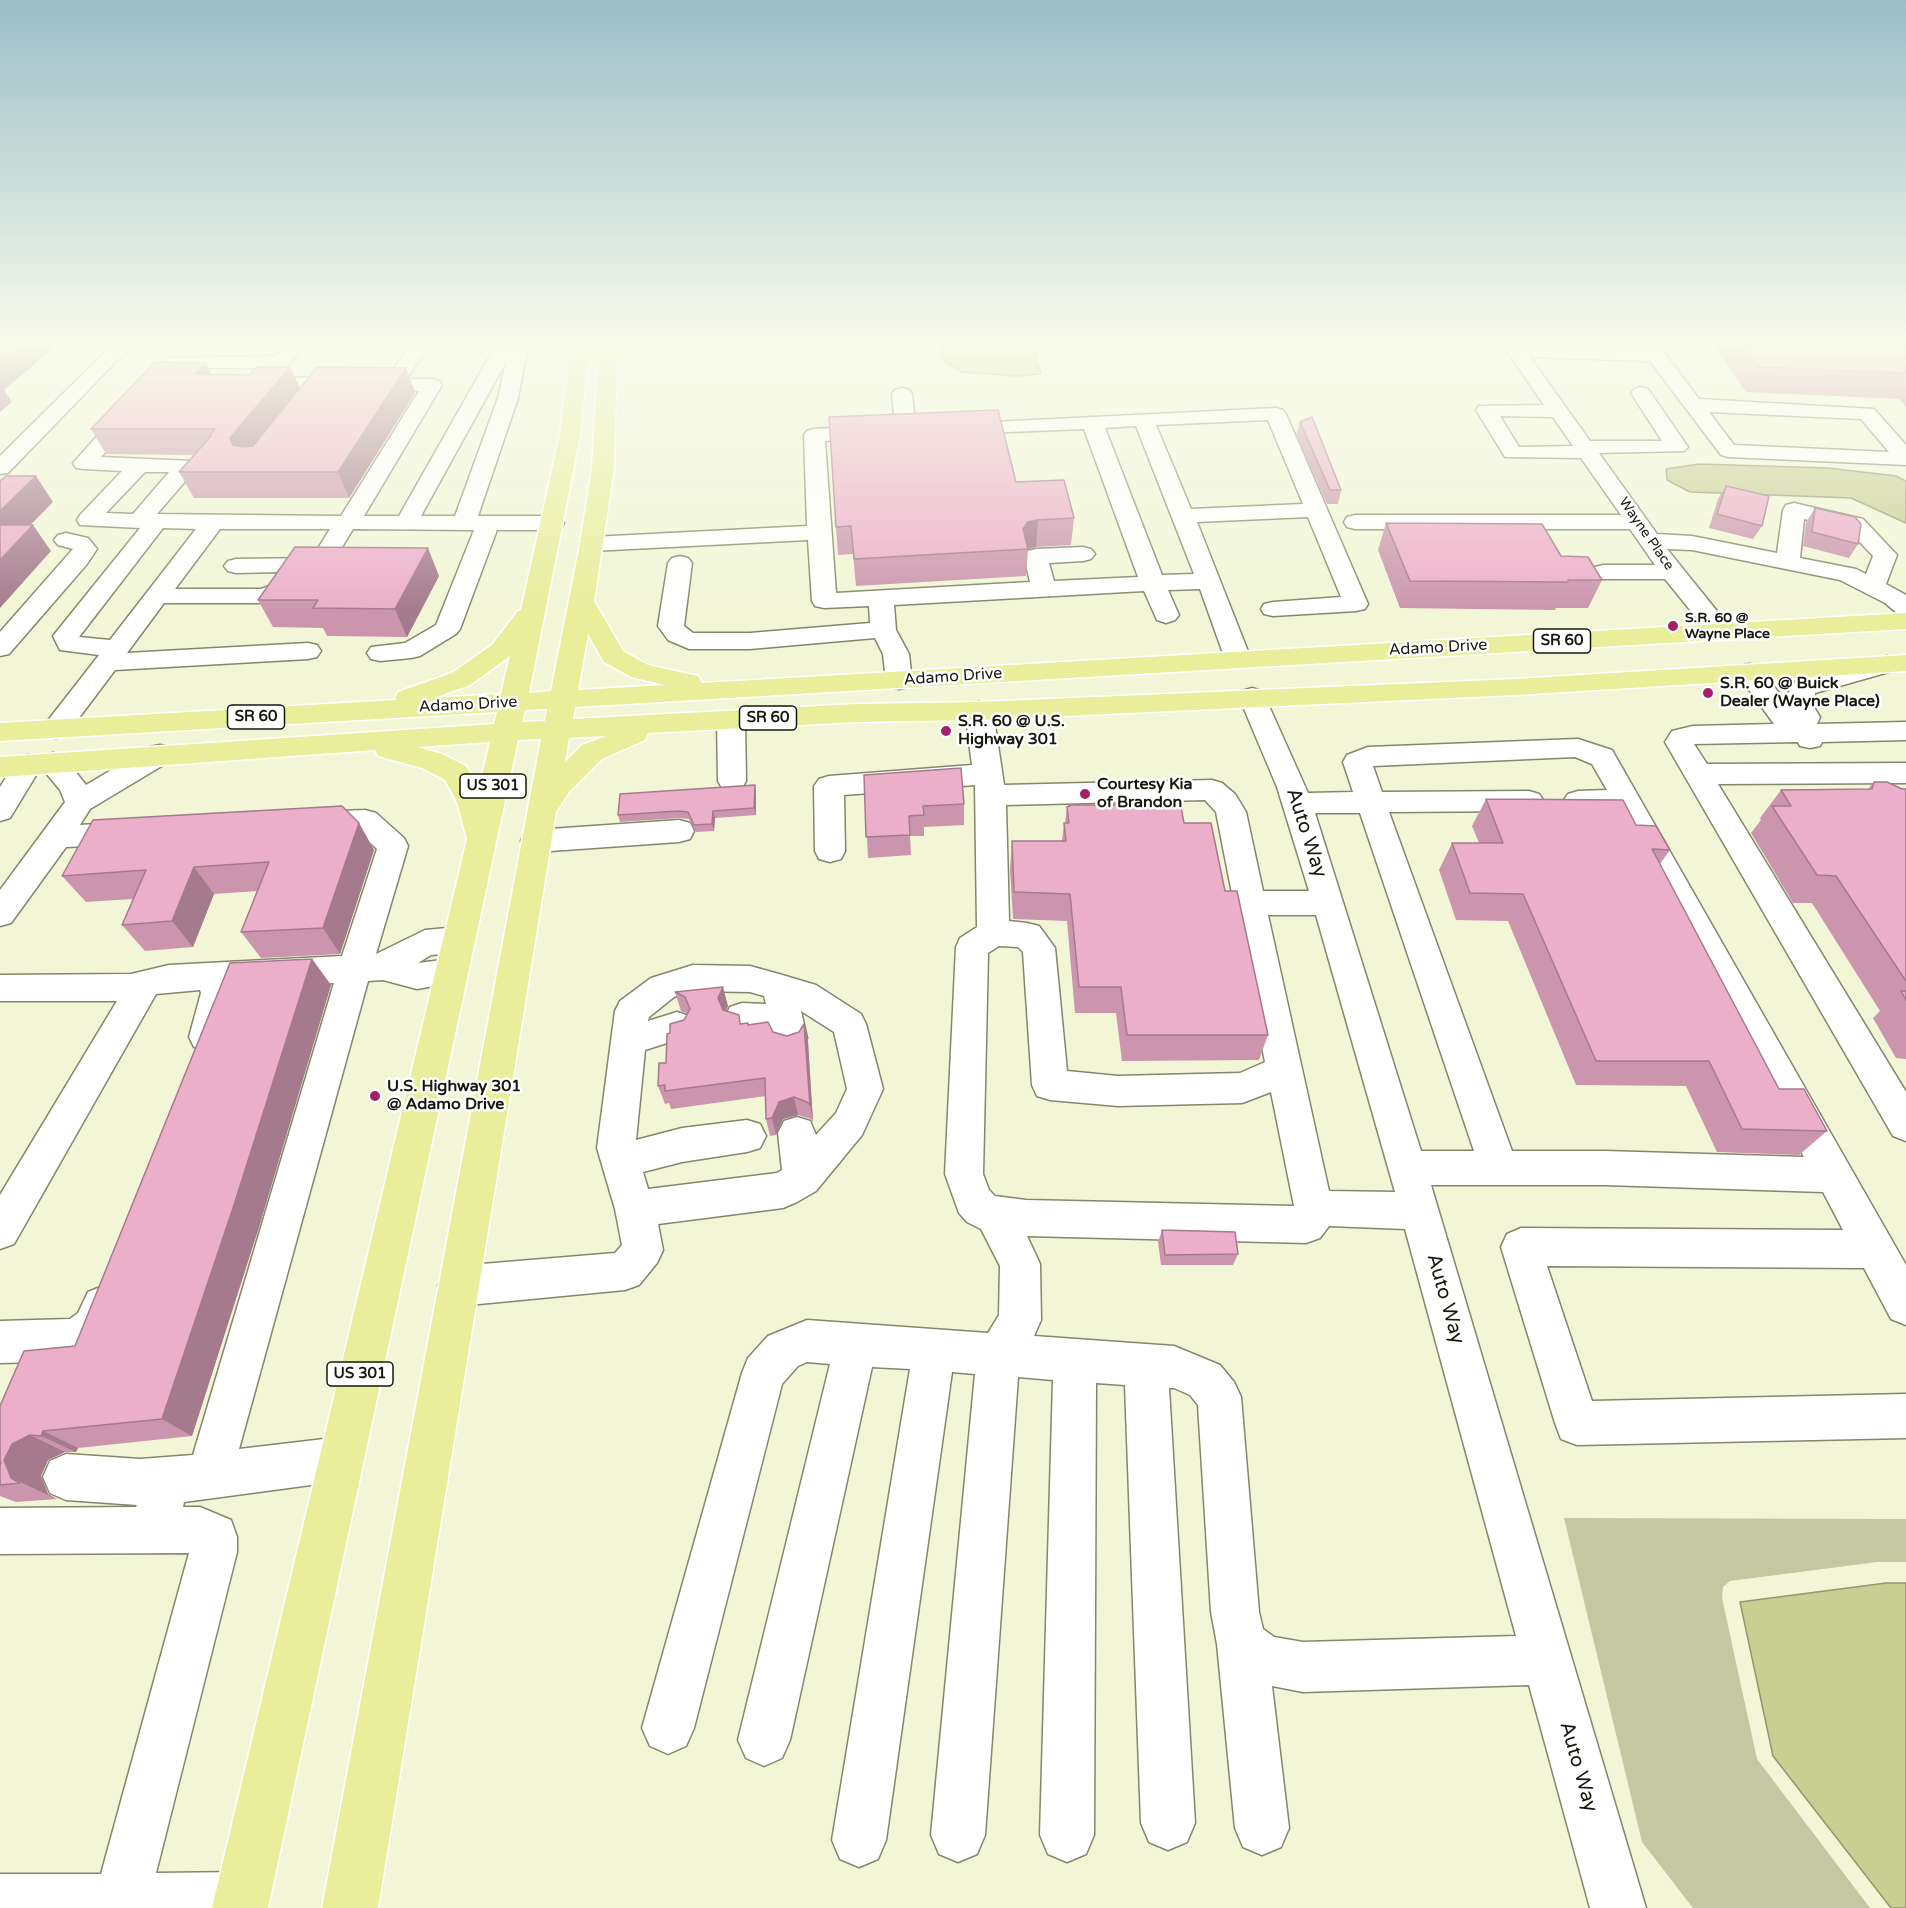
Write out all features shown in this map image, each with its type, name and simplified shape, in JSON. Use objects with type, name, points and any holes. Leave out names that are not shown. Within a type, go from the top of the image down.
[{"type":"main road","name":"US 301","points":[[241,1904],[535,604],[569,434]]},
{"type":"main road","name":"US 301","points":[[350,1908],[538,827],[592,544],[603,468],[604,434]]},
{"type":"main road","points":[[581,600],[604,644],[613,656],[628,666],[663,677],[742,690]]},
{"type":"main road","points":[[346,712],[420,694],[461,679],[501,651],[535,604]]},
{"type":"main road","name":"Adamo Drive","points":[[0,732],[1906,621]]},
{"type":"main road","points":[[1749,672],[1745,661],[1756,653],[1906,643]]},
{"type":"main road","name":"Adamo Drive","points":[[0,767],[160,754],[556,729],[857,713],[980,711],[1252,697],[1516,687],[1897,663]]},
{"type":"main road","points":[[538,827],[559,785],[592,752],[627,736],[664,724]]},
{"type":"main road","points":[[362,743],[432,761],[456,773],[472,802],[481,840]]},
{"type":"street","points":[[0,468],[34,434]]},
{"type":"street","points":[[110,434],[84,463],[186,466],[66,636],[69,644],[112,655],[308,651]]},
{"type":"street","points":[[236,566],[320,565],[402,434]]},
{"type":"street","points":[[406,523],[456,434]]},
{"type":"street","points":[[380,653],[411,650],[447,629],[499,434]]},
{"type":"street","points":[[829,434],[814,435],[824,601],[1209,581]]},
{"type":"street","points":[[1097,434],[1166,615]]},
{"type":"street","points":[[1150,434],[1238,659]]},
{"type":"street","points":[[1273,609],[1356,604],[1284,434]]},
{"type":"street","points":[[1501,434],[1512,453],[1677,447],[1668,434]]},
{"type":"street","name":"Wayne Place","points":[[1575,434],[1672,572],[1720,631]]},
{"type":"street","points":[[1715,434],[1728,451],[1906,458]]},
{"type":"street","points":[[1886,434],[1906,458]]},
{"type":"street","points":[[139,465],[88,520],[553,523]]},
{"type":"street","points":[[1183,516],[1316,510]]},
{"type":"street","points":[[1788,563],[1798,531],[1794,510],[1855,524],[1885,555]]},
{"type":"street","points":[[56,729],[213,522]]},
{"type":"street","points":[[1355,522],[1645,532],[1847,574],[1894,598],[1906,608]]},
{"type":"street","points":[[592,544],[819,532]]},
{"type":"street","points":[[0,648],[79,559],[85,549],[80,543],[66,540]]},
{"type":"street","points":[[1851,544],[1885,555]]},
{"type":"street","points":[[1044,589],[1036,556],[1083,554]]},
{"type":"street","points":[[1873,587],[1885,555]]},
{"type":"street","points":[[680,563],[671,626],[677,635],[689,641],[750,641],[884,630]]},
{"type":"street","points":[[157,596],[263,596],[281,590],[297,565]]},
{"type":"street","points":[[1603,572],[1672,572]]},
{"type":"street","points":[[881,598],[884,630],[896,654],[899,681]]},
{"type":"street","points":[[1804,731],[1806,717],[1800,707],[1800,695],[1805,687],[1897,663]]},
{"type":"street","points":[[1749,672],[1784,718],[1804,731],[1837,774],[1906,795]]},
{"type":"street","name":"Auto Way","points":[[1252,697],[1288,776],[1374,1051],[1618,1908]]},
{"type":"street","points":[[980,711],[989,784],[993,933]]},
{"type":"street","points":[[731,720],[732,781]]},
{"type":"street","points":[[1906,731],[1804,731],[1693,735],[1682,737],[1679,742],[1906,1125]]},
{"type":"street","points":[[1499,1168],[1357,762],[1368,756],[1578,748],[1602,756],[1906,1305]]},
{"type":"street","points":[[0,914],[80,802],[160,754]]},
{"type":"street","points":[[0,811],[40,764],[72,786],[80,802]]},
{"type":"street","points":[[1698,774],[1906,773]]},
{"type":"street","points":[[830,851],[829,786],[989,784],[1212,790],[1225,801],[1231,812],[1315,1215],[1306,1225],[1056,1220],[995,1216],[981,1209],[973,1200],[964,1174],[972,947],[993,933],[1027,935],[1039,948],[1050,1085],[1118,1090],[1242,1088],[1284,1070]]},
{"type":"street","points":[[1297,803],[1627,800]]},
{"type":"street","points":[[150,1530],[189,1479],[369,967],[393,846],[365,820],[281,825]]},
{"type":"street","points":[[538,827],[680,831]]},
{"type":"street","points":[[57,837],[162,831]]},
{"type":"street","points":[[1250,903],[1328,903]]},
{"type":"street","points":[[0,988],[131,987],[169,978],[369,967],[417,976],[454,956]]},
{"type":"street","points":[[195,1067],[207,1035],[218,993],[211,976]]},
{"type":"street","points":[[458,1286],[625,1271],[642,1250],[635,1209],[616,1148],[632,1011],[663,987],[693,978],[750,979],[785,1015]]},
{"type":"street","points":[[0,1231],[146,984]]},
{"type":"street","points":[[635,1209],[783,1190],[802,1179],[849,1124],[865,1089],[849,1024],[804,995],[785,1015],[742,1017]]},
{"type":"street","points":[[629,1041],[677,1026]]},
{"type":"street","points":[[797,1133],[802,1179]]},
{"type":"street","points":[[620,1161],[682,1145],[747,1136]]},
{"type":"street","points":[[1407,1168],[1605,1168],[1834,1175]]},
{"type":"street","points":[[1313,1208],[1420,1211]]},
{"type":"street","points":[[957,1835],[998,1354],[1020,1320],[1020,1263],[995,1216]]},
{"type":"street","points":[[1875,1248],[1521,1247],[1577,1423],[1906,1416]]},
{"type":"street","points":[[0,1342],[77,1340],[93,1328],[117,1275]]},
{"type":"street","points":[[668,1728],[763,1373],[783,1351],[807,1341],[1174,1367],[1205,1380],[1219,1397],[1235,1612],[1242,1644],[1262,1828]]},
{"type":"street","points":[[765,1740],[856,1345]]},
{"type":"street","points":[[858,1840],[934,1350]]},
{"type":"street","points":[[1067,1835],[1075,1360]]},
{"type":"street","points":[[1146,1365],[1168,1823]]},
{"type":"street","points":[[66,1477],[140,1482],[189,1479],[341,1460]]},
{"type":"street","points":[[0,1531],[200,1530],[214,1537],[213,1552],[121,1901]]},
{"type":"street","points":[[1242,1644],[1264,1660],[1303,1667],[1547,1660]]},
{"type":"street","points":[[0,1902],[121,1901],[241,1904]]},
{"type":"shaded area","points":[[1699,464],[1828,468],[1896,476],[1906,481],[1906,523],[1851,498],[1690,492],[1667,480],[1666,469]]},
{"type":"shaded area","points":[[1564,1518],[1906,1519],[1906,1562],[1877,1562],[1730,1581],[1723,1587],[1722,1598],[1757,1759],[1870,1908],[1693,1908],[1642,1842]]},
{"type":"shaded area","points":[[1886,1583],[1906,1583],[1906,1908],[1891,1908],[1773,1756],[1740,1602]]},
{"type":"building","points":[[211,434],[233,434],[230,438],[233,445],[243,447],[253,446],[263,434],[363,434],[338,472],[179,472],[211,436],[209,436]]},
{"type":"building","points":[[830,434],[1004,434],[1016,482],[1064,480],[1074,518],[1028,522],[1023,529],[1028,549],[854,559],[851,526],[836,527]]},
{"type":"building","points":[[1305,434],[1319,434],[1341,490],[1330,490]]},
{"type":"building","points":[[6,476],[36,476],[0,511],[0,481]]},
{"type":"building","points":[[1726,486],[1769,496],[1762,526],[1717,514]]},
{"type":"building","points":[[1815,508],[1855,517],[1861,524],[1858,544],[1812,532]]},
{"type":"building","points":[[1386,523],[1542,524],[1561,556],[1588,557],[1602,580],[1568,580],[1568,582],[1410,581]]},
{"type":"building","points":[[0,525],[33,525],[0,560]]},
{"type":"building","points":[[295,547],[428,548],[395,609],[313,608],[318,600],[258,600]]},
{"type":"building","points":[[961,768],[964,804],[923,806],[924,815],[909,816],[910,835],[866,837],[864,775]]},
{"type":"building","points":[[1874,782],[1887,782],[1906,789],[1906,981],[1836,876],[1817,875],[1772,806],[1791,806],[1781,790],[1872,789]]},
{"type":"building","points":[[755,785],[754,808],[713,811],[712,824],[694,825],[688,812],[678,811],[618,815],[620,794]]},
{"type":"building","points":[[1486,799],[1623,800],[1636,825],[1656,826],[1670,850],[1652,849],[1779,1089],[1804,1089],[1827,1131],[1742,1129],[1709,1061],[1596,1061],[1523,894],[1470,893],[1452,843],[1503,843]]},
{"type":"building","points":[[1071,805],[1176,805],[1181,807],[1184,823],[1211,823],[1225,891],[1237,891],[1268,1035],[1127,1035],[1121,987],[1079,987],[1070,894],[1014,892],[1012,841],[1066,841],[1064,823],[1069,823],[1067,807]]},
{"type":"building","points":[[342,806],[359,823],[323,928],[241,932],[269,862],[194,867],[172,921],[122,925],[146,870],[62,876],[93,820]]},
{"type":"building","points":[[312,959],[234,1205],[162,1419],[43,1431],[41,1436],[30,1435],[12,1444],[4,1460],[11,1478],[20,1483],[0,1485],[0,1406],[24,1351],[75,1346],[230,963]]},
{"type":"building","points":[[723,987],[718,998],[723,1010],[739,1015],[740,1024],[768,1022],[773,1032],[787,1036],[799,1032],[804,1024],[810,1105],[794,1097],[779,1102],[772,1118],[766,1119],[765,1078],[665,1091],[665,1085],[658,1086],[659,1063],[666,1063],[667,1034],[670,1033],[670,1024],[684,1020],[690,1009],[685,997],[675,992]]},
{"type":"building","points":[[1162,1230],[1235,1232],[1238,1254],[1165,1255]]},
{"type":"place","name":"S.R. 60 @ Wayne Place","points":[[1673,626]]},
{"type":"place","name":"S.R. 60 @ Buick Dealer (Wayne Place)","points":[[1708,693]]},
{"type":"place","name":"S.R. 60 @ U.S. Highway 301","points":[[946,731]]},
{"type":"place","name":"Courtesy Kia of Brandon","points":[[1085,794]]},
{"type":"place","name":"U.S. Highway 301 @ Adamo Drive","points":[[375,1096]]}]
